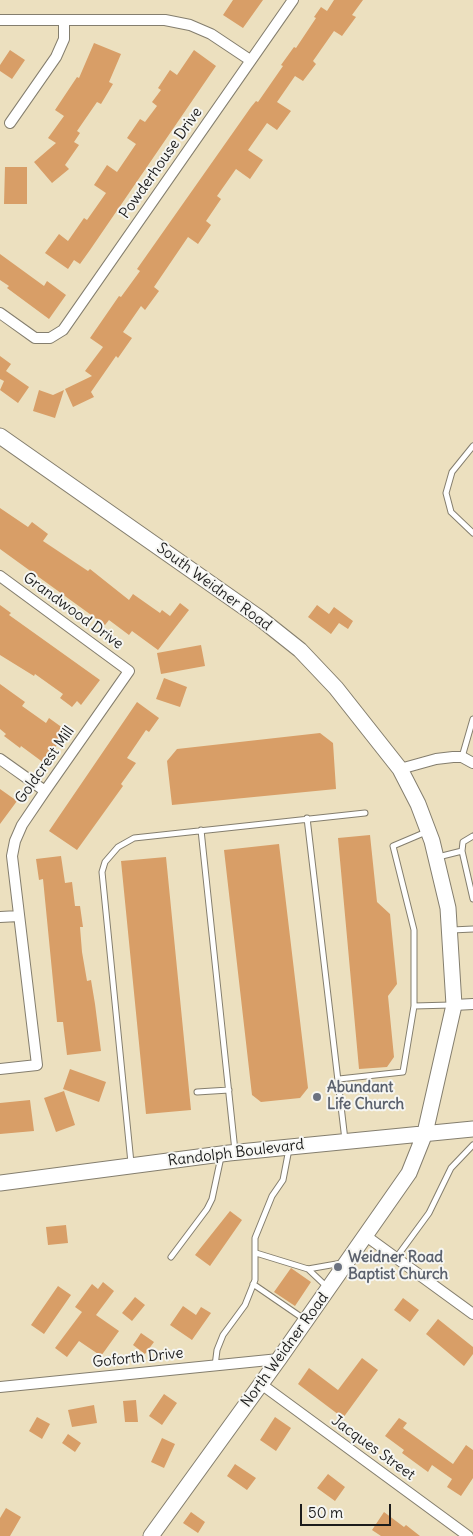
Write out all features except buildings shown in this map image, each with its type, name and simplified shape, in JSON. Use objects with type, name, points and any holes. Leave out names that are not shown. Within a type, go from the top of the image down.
[{"type":"main road","name":"South Weidner Road","points":[[0,436],[261,619],[300,650],[353,709],[400,769],[418,804],[428,831],[437,858],[448,908],[454,1005],[425,1132]]},
{"type":"main road","name":"Randolph Boulevard","points":[[0,1183],[228,1153],[425,1132],[473,1129]]},
{"type":"main road","name":"North Weidner Road","points":[[156,1534],[350,1260],[409,1173],[425,1132]]},
{"type":"street","name":"Powderhouse Drive","points":[[0,313],[35,338],[50,338],[63,330],[293,0]]},
{"type":"street","points":[[0,20],[165,20],[190,25],[211,34],[250,60]]},
{"type":"street","points":[[10,123],[56,57],[64,39],[64,21]]},
{"type":"street","name":"Grandwood Drive","points":[[0,576],[129,671]]},
{"type":"street","name":"Goldcrest Mill","points":[[0,1069],[37,1064],[13,849],[22,825],[129,671]]},
{"type":"street","points":[[400,769],[436,759],[462,757],[473,762]]},
{"type":"street","points":[[0,759],[45,791]]},
{"type":"street","points":[[0,917],[19,916]]},
{"type":"street","points":[[454,1005],[473,1004]]},
{"type":"street","points":[[366,1236],[473,1314]]},
{"type":"street","name":"Goforth Drive","points":[[0,1387],[279,1359]]},
{"type":"street","name":"Jacques Street","points":[[261,1384],[468,1536]]},
{"type":"lane","points":[[473,446],[452,472],[446,493],[451,512],[473,533]]},
{"type":"lane","points":[[462,757],[473,719]]},
{"type":"lane","points":[[131,1166],[102,872],[105,862],[118,847],[134,838],[365,812]]},
{"type":"lane","points":[[307,818],[345,1140]]},
{"type":"lane","points":[[171,1256],[207,1209],[228,1153],[228,1090],[201,830]]},
{"type":"lane","points":[[338,1079],[403,1072],[414,1006],[414,930],[393,846],[428,831]]},
{"type":"lane","points":[[473,836],[463,842],[462,851],[473,900]]},
{"type":"lane","points":[[437,858],[462,851]]},
{"type":"lane","points":[[449,931],[473,929]]},
{"type":"lane","points":[[414,1006],[454,1005]]},
{"type":"lane","points":[[197,1092],[228,1090]]},
{"type":"lane","points":[[396,1258],[429,1213],[451,1168],[473,1145]]},
{"type":"lane","points":[[215,1366],[217,1350],[223,1335],[245,1305],[253,1284],[256,1238],[272,1196],[283,1180],[290,1146]]},
{"type":"lane","points":[[256,1253],[308,1270],[329,1289]]},
{"type":"lane","points":[[308,1270],[326,1265],[338,1265],[350,1260]]},
{"type":"lane","points":[[253,1284],[307,1321]]},
{"type":"place","name":"Abundant Life Church","points":[[317,1097]]},
{"type":"place","name":"Weidner Road Baptist Church","points":[[338,1267]]}]
